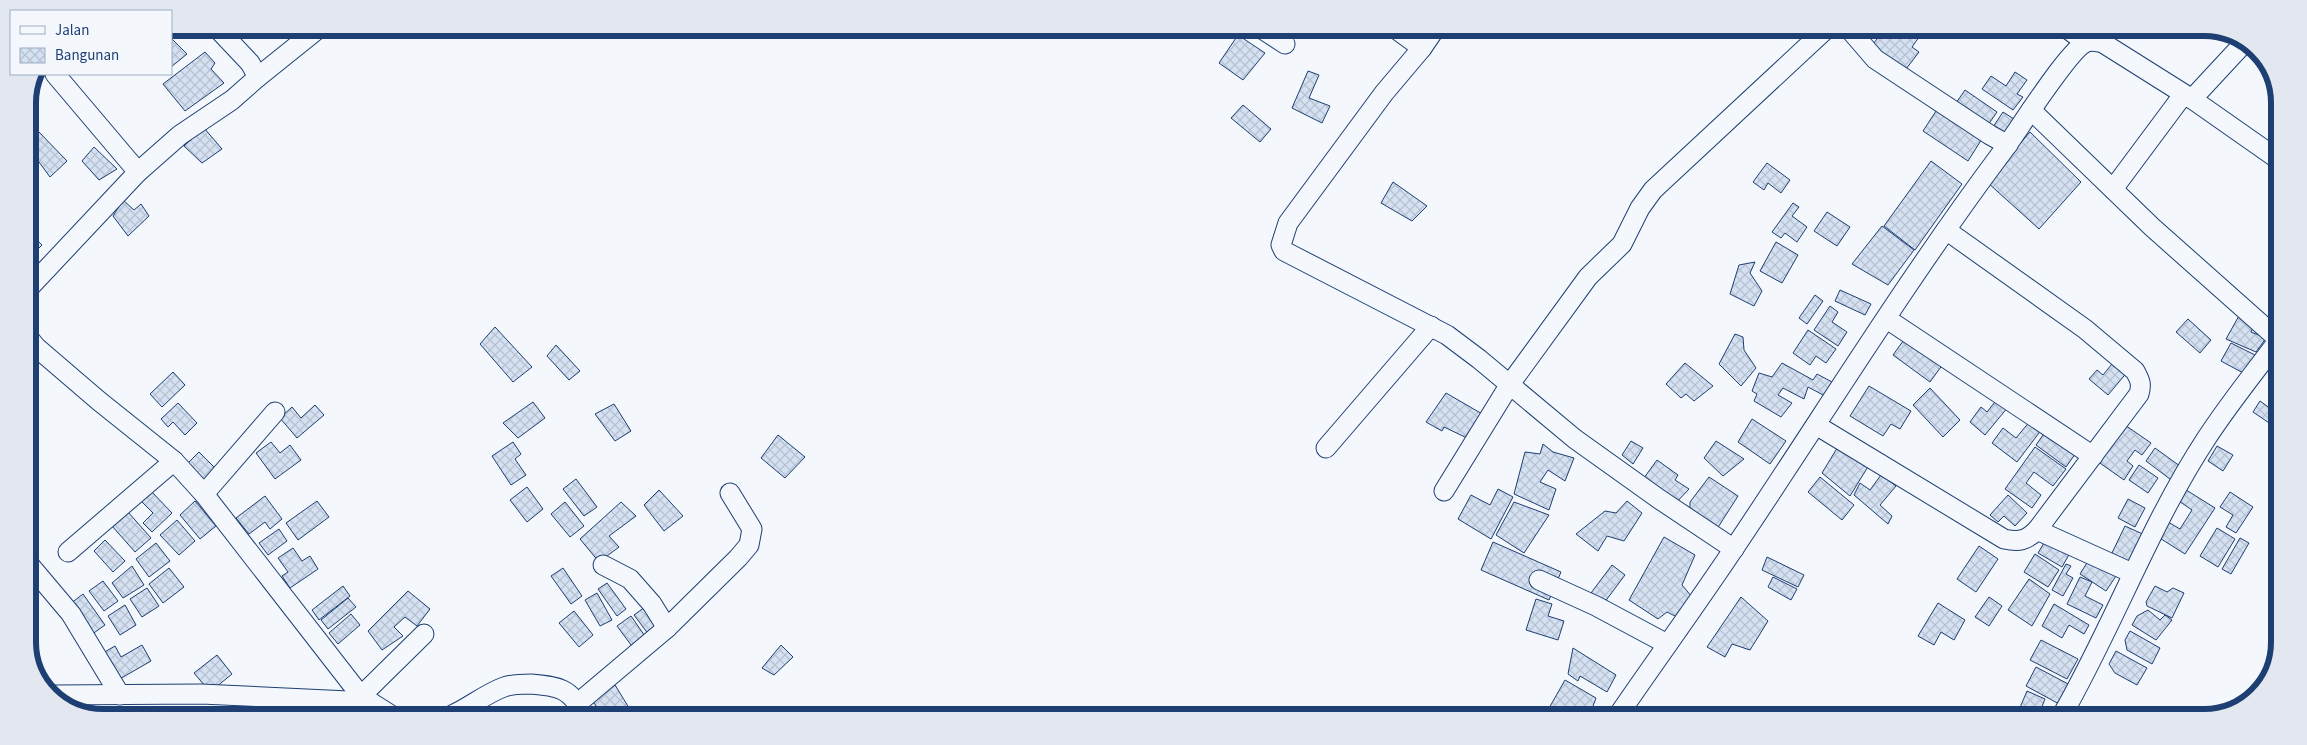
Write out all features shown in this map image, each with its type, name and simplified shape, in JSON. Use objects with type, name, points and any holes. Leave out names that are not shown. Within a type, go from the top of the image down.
[{"type":"street","points":[[225,36],[250,63],[258,77]]},
{"type":"street","points":[[36,280],[100,210],[138,172],[180,135],[232,100],[310,36]]},
{"type":"street","points":[[1273,36],[1285,44]]},
{"type":"street","points":[[1406,36],[1422,48]]},
{"type":"street","points":[[1430,36],[1384,93],[1288,223],[1281,245],[1284,251],[1431,326],[1479,359],[1574,439],[1734,549]]},
{"type":"street","points":[[1444,491],[1510,384],[1588,277],[1622,244],[1640,208],[1653,190],[1820,36]]},
{"type":"street","points":[[1855,36],[1875,59],[2008,145]]},
{"type":"street","points":[[1622,709],[1734,549],[1946,230],[2074,52],[2092,38],[2103,43],[2188,97],[2271,154]]},
{"type":"street","points":[[2113,190],[2188,97],[2240,47]]},
{"type":"street","points":[[56,75],[138,172]]},
{"type":"street","points":[[2031,110],[2113,190],[2271,334]]},
{"type":"street","points":[[1816,425],[2004,539],[2016,542],[2027,540],[2037,530],[2139,394],[2140,380],[2135,371],[2085,330],[1946,230]]},
{"type":"street","points":[[1887,319],[2093,456]]},
{"type":"street","points":[[1326,448],[1431,326]]},
{"type":"street","points":[[36,347],[99,401],[174,461],[204,494],[365,698],[382,709]]},
{"type":"street","points":[[2066,709],[2087,672],[2132,573],[2206,439],[2271,350]]},
{"type":"street","points":[[204,494],[275,412]]},
{"type":"street","points":[[68,552],[174,461]]},
{"type":"street","points":[[462,709],[479,698],[506,686],[522,684],[549,685],[562,689],[580,709],[667,628],[749,545],[752,529],[730,493]]},
{"type":"street","points":[[2037,530],[2132,573]]},
{"type":"street","points":[[603,566],[630,579],[652,604],[667,628]]},
{"type":"street","points":[[36,572],[71,614],[120,695]]},
{"type":"street","points":[[1539,580],[1596,606],[1667,644]]},
{"type":"street","points":[[64,695],[201,694],[365,698],[424,634]]},
{"type":"building","points":[[1237,36],[1265,53],[1243,80],[1219,63]]},
{"type":"building","points":[[1879,36],[1920,36],[1912,47],[1919,52],[1903,73],[1870,48]]},
{"type":"building","points":[[172,39],[187,54],[172,66]]},
{"type":"building","points":[[205,52],[215,63],[211,69],[224,83],[185,111],[163,84]]},
{"type":"building","points":[[1308,71],[1319,75],[1309,98],[1330,106],[1322,123],[1292,108]]},
{"type":"building","points":[[2015,72],[2027,80],[2017,94],[2023,97],[2013,110],[1982,89],[1991,76],[2006,86]]},
{"type":"building","points":[[1965,90],[1997,112],[1988,125],[1956,103]]},
{"type":"building","points":[[1243,105],[1271,129],[1260,142],[1231,118]]},
{"type":"building","points":[[1940,105],[1985,134],[1968,161],[1923,131]]},
{"type":"building","points":[[2003,112],[2014,119],[2003,137],[1991,130]]},
{"type":"building","points":[[204,128],[222,149],[202,163],[184,146]]},
{"type":"building","points":[[36,131],[67,161],[50,177],[36,158]]},
{"type":"building","points":[[2030,132],[2081,182],[2039,229],[1987,182]]},
{"type":"building","points":[[94,147],[117,169],[99,180],[82,161]]},
{"type":"building","points":[[1931,161],[1962,184],[1915,250],[1884,226]]},
{"type":"building","points":[[1767,163],[1790,180],[1781,193],[1768,183],[1764,190],[1753,182]]},
{"type":"building","points":[[1393,182],[1427,206],[1412,221],[1381,203]]},
{"type":"building","points":[[123,200],[134,210],[141,204],[149,216],[128,236],[113,216]]},
{"type":"building","points":[[1793,203],[1799,207],[1792,216],[1807,227],[1797,242],[1785,233],[1781,238],[1772,232]]},
{"type":"building","points":[[1827,212],[1850,227],[1837,246],[1814,231]]},
{"type":"building","points":[[1882,226],[1914,250],[1888,285],[1852,264]]},
{"type":"building","points":[[36,239],[42,245],[36,251]]},
{"type":"building","points":[[1776,242],[1798,255],[1782,283],[1760,271]]},
{"type":"building","points":[[1755,262],[1750,273],[1762,291],[1754,306],[1730,294],[1739,265]]},
{"type":"building","points":[[1840,290],[1871,304],[1865,315],[1835,301]]},
{"type":"building","points":[[1815,295],[1823,301],[1807,324],[1799,318]]},
{"type":"building","points":[[1830,306],[1838,312],[1832,322],[1847,332],[1838,346],[1814,330]]},
{"type":"building","points":[[2240,314],[2255,323],[2251,332],[2266,338],[2256,352],[2226,339]]},
{"type":"building","points":[[2188,319],[2211,340],[2200,353],[2176,332]]},
{"type":"building","points":[[495,327],[532,367],[513,382],[480,344]]},
{"type":"building","points":[[1808,330],[1836,349],[1826,363],[1816,356],[1810,365],[1793,353]]},
{"type":"building","points":[[1735,334],[1743,337],[1744,350],[1756,368],[1741,386],[1719,364]]},
{"type":"building","points":[[1906,337],[1943,364],[1930,382],[1893,355]]},
{"type":"building","points":[[2231,343],[2257,356],[2247,375],[2221,361]]},
{"type":"building","points":[[556,345],[580,371],[569,380],[547,356]]},
{"type":"building","points":[[2116,359],[2129,370],[2108,395],[2089,379],[2097,370],[2103,375]]},
{"type":"building","points":[[1685,363],[1713,386],[1694,401],[1686,394],[1681,398],[1666,384]]},
{"type":"building","points":[[1782,363],[1813,380],[1817,374],[1834,383],[1825,396],[1808,387],[1804,399],[1783,388],[1778,395],[1792,403],[1781,417],[1754,401],[1757,394],[1752,391],[1759,373],[1772,377]]},
{"type":"building","points":[[173,372],[185,385],[162,407],[150,394]]},
{"type":"building","points":[[1869,386],[1911,411],[1900,429],[1891,424],[1883,436],[1850,416]]},
{"type":"building","points":[[1930,388],[1960,420],[1943,437],[1913,405]]},
{"type":"building","points":[[1446,393],[1484,415],[1467,438],[1444,427],[1442,431],[1426,422]]},
{"type":"building","points":[[1998,398],[2008,407],[1985,435],[1970,422],[1981,407],[1987,412]]},
{"type":"building","points":[[2260,401],[2271,409],[2271,424],[2253,412]]},
{"type":"building","points":[[533,402],[545,418],[518,438],[503,423]]},
{"type":"building","points":[[178,403],[197,423],[185,435],[173,422],[168,427],[161,419]]},
{"type":"building","points":[[614,404],[631,431],[615,441],[595,414]]},
{"type":"building","points":[[315,405],[324,415],[297,438],[280,418],[292,407],[301,418]]},
{"type":"building","points":[[1752,419],[1786,441],[1770,464],[1738,442]]},
{"type":"building","points":[[2031,420],[2042,429],[2017,462],[1992,443],[2003,428],[2016,438]]},
{"type":"building","points":[[2122,423],[2151,443],[2142,455],[2135,450],[2127,461],[2133,466],[2124,480],[2097,461]]},
{"type":"building","points":[[2048,428],[2078,450],[2066,467],[2036,445]]},
{"type":"building","points":[[778,435],[805,457],[785,478],[761,458]]},
{"type":"building","points":[[1631,441],[1643,448],[1633,464],[1622,455]]},
{"type":"building","points":[[1716,441],[1744,459],[1723,476],[1704,458]]},
{"type":"building","points":[[271,442],[280,453],[290,445],[301,460],[275,479],[256,453]]},
{"type":"building","points":[[513,442],[521,454],[515,459],[526,475],[511,485],[492,456]]},
{"type":"building","points":[[1543,444],[1553,452],[1574,458],[1565,481],[1548,470],[1540,482],[1556,489],[1549,510],[1514,494],[1525,452],[1540,454]]},
{"type":"building","points":[[1839,445],[1869,465],[1850,496],[1822,473]]},
{"type":"building","points":[[2217,446],[2233,455],[2223,471],[2208,461]]},
{"type":"building","points":[[2035,447],[2066,469],[2053,486],[2034,472],[2026,483],[2041,495],[2032,508],[2005,489]]},
{"type":"building","points":[[2155,448],[2184,469],[2174,482],[2146,461]]},
{"type":"building","points":[[199,452],[216,469],[203,482],[186,465]]},
{"type":"building","points":[[1657,460],[1678,475],[1675,480],[1689,489],[1673,506],[1641,482]]},
{"type":"building","points":[[2139,465],[2158,478],[2148,493],[2129,480]]},
{"type":"building","points":[[1881,475],[1896,486],[1880,505],[1892,516],[1888,524],[1854,495],[1860,483],[1870,490]]},
{"type":"building","points":[[1709,477],[1738,496],[1715,532],[1690,515],[1690,502]]},
{"type":"building","points":[[1820,477],[1854,505],[1842,520],[1808,492]]},
{"type":"building","points":[[576,479],[597,507],[584,516],[563,489]]},
{"type":"building","points":[[527,487],[543,509],[527,522],[510,500]]},
{"type":"building","points":[[2183,488],[2215,508],[2185,554],[2158,537],[2168,522],[2180,529],[2192,510],[2176,499]]},
{"type":"building","points":[[1498,489],[1513,497],[1491,539],[1458,519],[1471,495],[1490,505]]},
{"type":"building","points":[[150,490],[172,513],[152,532],[143,523],[153,513],[140,500]]},
{"type":"building","points":[[659,490],[683,516],[664,531],[644,505]]},
{"type":"building","points":[[2230,492],[2253,507],[2236,533],[2226,527],[2233,515],[2220,507]]},
{"type":"building","points":[[2008,495],[2027,513],[2015,526],[2004,516],[1998,522],[1990,515]]},
{"type":"building","points":[[265,496],[282,519],[270,529],[265,522],[249,534],[236,518]]},
{"type":"building","points":[[2128,499],[2145,508],[2135,527],[2118,518]]},
{"type":"building","points":[[195,501],[216,526],[200,539],[180,515]]},
{"type":"building","points":[[317,501],[329,517],[298,540],[286,523]]},
{"type":"building","points":[[1627,501],[1642,513],[1624,541],[1607,536],[1598,551],[1576,534],[1605,511],[1616,513]]},
{"type":"building","points":[[565,502],[584,526],[570,537],[551,514]]},
{"type":"building","points":[[621,502],[636,516],[609,536],[619,547],[599,562],[580,539]]},
{"type":"building","points":[[1514,502],[1549,515],[1524,553],[1496,535]]},
{"type":"building","points":[[128,512],[151,538],[135,552],[112,526]]},
{"type":"building","points":[[177,520],[195,541],[179,555],[160,535]]},
{"type":"building","points":[[2125,526],[2147,536],[2132,566],[2111,555]]},
{"type":"building","points":[[2217,528],[2235,539],[2218,567],[2200,556]]},
{"type":"building","points":[[279,529],[287,541],[268,555],[259,543]]},
{"type":"building","points":[[1664,537],[1695,555],[1682,585],[1692,597],[1677,617],[1667,612],[1658,619],[1629,600]]},
{"type":"building","points":[[2047,538],[2071,551],[2062,567],[2038,553]]},
{"type":"building","points":[[2240,538],[2249,543],[2231,574],[2222,569]]},
{"type":"building","points":[[105,540],[125,561],[113,572],[94,551]]},
{"type":"building","points":[[1493,542],[1561,572],[1549,600],[1481,570]]},
{"type":"building","points":[[156,543],[170,561],[149,577],[136,559]]},
{"type":"building","points":[[1979,546],[1998,559],[1976,592],[1957,579]]},
{"type":"building","points":[[293,548],[302,561],[310,556],[318,569],[290,588],[282,576],[288,572],[278,558]]},
{"type":"building","points":[[2035,554],[2059,570],[2048,587],[2024,572]]},
{"type":"building","points":[[1767,557],[1804,575],[1798,587],[1762,570]]},
{"type":"building","points":[[2090,558],[2116,576],[2106,591],[2080,574]]},
{"type":"building","points":[[2066,564],[2071,566],[2066,574],[2073,578],[2063,596],[2052,590]]},
{"type":"building","points":[[1612,565],[1625,575],[1601,607],[1588,597]]},
{"type":"building","points":[[132,566],[144,585],[123,598],[112,583]]},
{"type":"building","points":[[169,568],[184,587],[163,603],[149,584]]},
{"type":"building","points":[[563,568],[582,596],[571,604],[551,576]]},
{"type":"building","points":[[1773,577],[1797,589],[1791,600],[1768,587]]},
{"type":"building","points":[[2080,577],[2092,582],[2085,596],[2103,605],[2096,618],[2067,604]]},
{"type":"building","points":[[2029,579],[2050,594],[2032,626],[2008,610]]},
{"type":"building","points":[[103,581],[118,601],[104,611],[89,591]]},
{"type":"building","points":[[607,583],[626,609],[617,616],[598,589]]},
{"type":"building","points":[[343,586],[350,596],[319,620],[312,610]]},
{"type":"building","points":[[2155,586],[2167,592],[2173,588],[2184,593],[2172,618],[2147,606],[2146,602]]},
{"type":"building","points":[[147,588],[159,606],[142,617],[130,599]]},
{"type":"building","points":[[408,591],[430,609],[417,626],[405,617],[394,627],[403,636],[382,650],[368,631]]},
{"type":"building","points":[[597,593],[612,620],[600,626],[585,600]]},
{"type":"building","points":[[83,594],[105,625],[91,635],[70,604]]},
{"type":"building","points":[[1741,597],[1768,621],[1750,650],[1732,644],[1725,657],[1707,647]]},
{"type":"building","points":[[1989,597],[2002,606],[1989,626],[1975,617]]},
{"type":"building","points":[[348,598],[356,607],[328,629],[321,620]]},
{"type":"building","points":[[1536,599],[1552,604],[1548,616],[1564,621],[1558,640],[1526,630]]},
{"type":"building","points":[[1938,603],[1965,620],[1954,640],[1941,632],[1934,645],[1918,636]]},
{"type":"building","points":[[2054,604],[2089,625],[2084,634],[2069,625],[2062,638],[2042,626]]},
{"type":"building","points":[[125,605],[136,625],[120,635],[108,616]]},
{"type":"building","points":[[645,607],[660,628],[649,635],[634,615]]},
{"type":"building","points":[[2148,610],[2160,620],[2165,615],[2172,620],[2156,640],[2132,625],[2137,616]]},
{"type":"building","points":[[574,611],[593,635],[579,647],[559,623]]},
{"type":"building","points":[[351,614],[360,625],[338,644],[329,633]]},
{"type":"building","points":[[631,616],[647,639],[634,649],[617,626]]},
{"type":"building","points":[[2130,631],[2160,648],[2152,664],[2127,650],[2125,640]]},
{"type":"building","points":[[2041,640],[2078,659],[2067,679],[2030,660]]},
{"type":"building","points":[[142,645],[151,661],[118,680],[103,653],[115,646],[121,657]]},
{"type":"building","points":[[781,645],[793,657],[774,675],[762,668]]},
{"type":"building","points":[[1573,648],[1616,675],[1607,692],[1580,676],[1578,681],[1568,674]]},
{"type":"building","points":[[2116,651],[2147,668],[2137,685],[2115,673],[2109,664]]},
{"type":"building","points":[[217,655],[232,674],[210,692],[194,673]]},
{"type":"building","points":[[2036,667],[2072,686],[2061,705],[2026,686]]},
{"type":"building","points":[[1565,680],[1596,698],[1592,709],[1549,709]]},
{"type":"building","points":[[615,685],[630,709],[598,709],[592,700]]},
{"type":"building","points":[[2027,691],[2045,699],[2041,709],[2019,709]]}]
